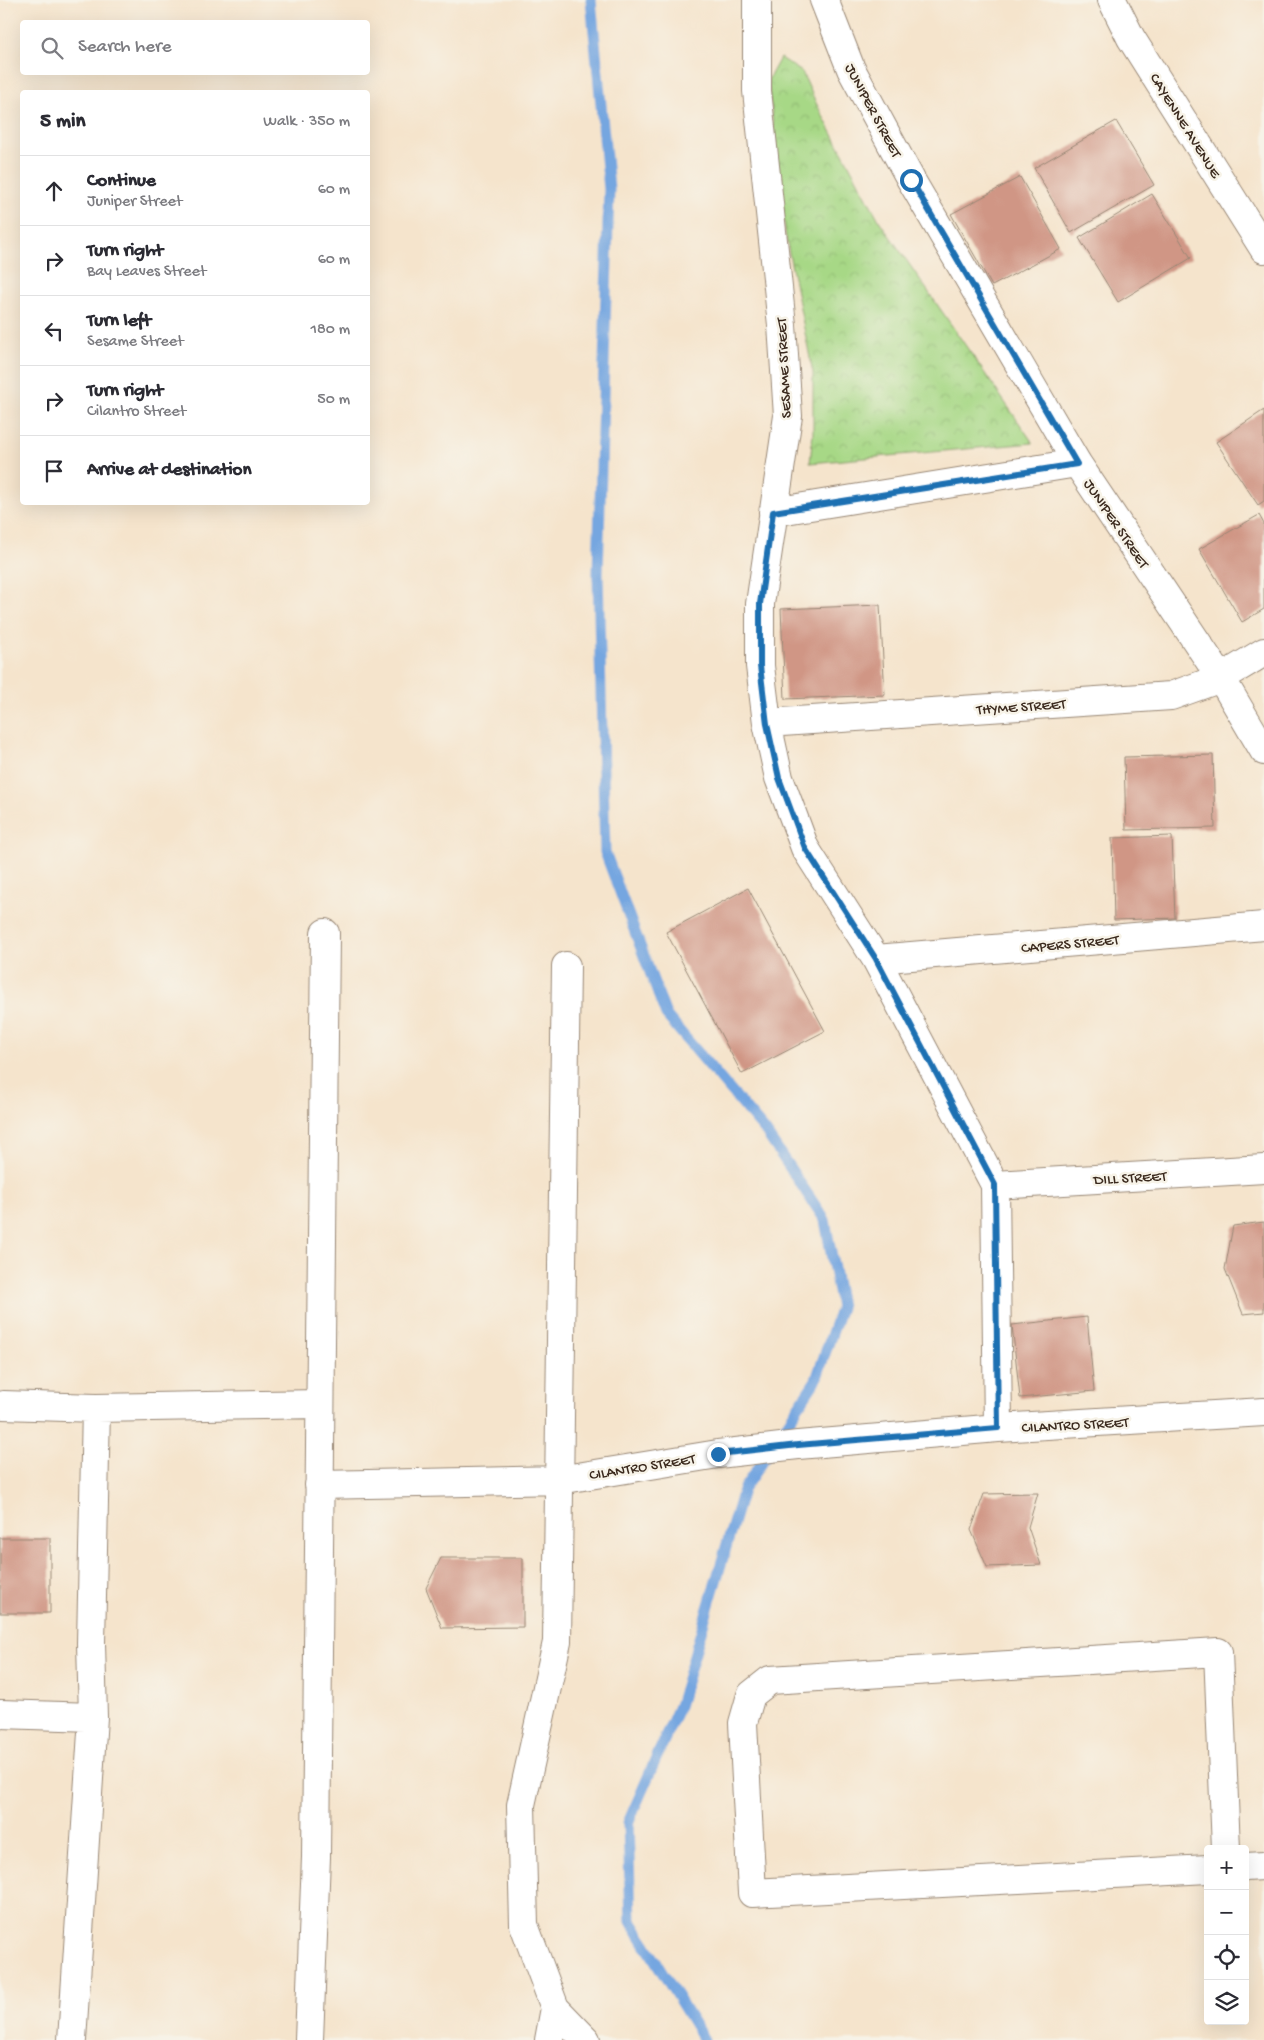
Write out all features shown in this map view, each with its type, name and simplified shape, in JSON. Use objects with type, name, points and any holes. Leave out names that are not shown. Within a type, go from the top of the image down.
[{"type":"street","name":"SESAME STREET","points":[[757,0],[757,91],[782,325],[788,416],[760,604],[760,666],[767,724],[779,778],[805,848],[876,959],[995,1185],[998,1428]]},
{"type":"street","name":"JUNIPER STREET","points":[[824,0],[851,69],[911,180],[1077,464],[1221,678],[1264,751]]},
{"type":"street","name":"CAYENNE AVENUE","points":[[1112,0],[1131,38],[1264,249]]},
{"type":"street","points":[[773,512],[1077,464]]},
{"type":"street","name":"THYME STREET","points":[[767,724],[1170,696],[1221,678],[1264,652]]},
{"type":"street","name":"CAPERS STREET","points":[[876,959],[1264,926]]},
{"type":"street","points":[[309,2040],[316,1856],[325,933]]},
{"type":"street","points":[[566,966],[557,1642],[521,1805],[524,1925],[555,2008],[586,2040]]},
{"type":"street","name":"DILL STREET","points":[[995,1185],[1264,1169]]},
{"type":"street","points":[[3,1406],[96,1408],[320,1404]]},
{"type":"street","points":[[72,2040],[93,1718],[91,1643],[96,1408]]},
{"type":"street","name":"CILANTRO STREET","points":[[319,1485],[559,1480],[718,1454],[798,1445],[998,1428],[1264,1412]]},
{"type":"street","points":[[1204,1869],[752,1893],[743,1724],[751,1695],[770,1680],[1218,1652],[1226,1845]]},
{"type":"street","points":[[0,1714],[93,1718]]},
{"type":"street","points":[[1249,1867],[1264,1866]]},
{"type":"street","points":[[549,2040],[555,2008]]},
{"type":"green space","points":[[780,58],[802,72],[817,105],[880,222],[1033,443],[810,463],[813,433],[813,373],[786,238],[768,80]]},
{"type":"building","points":[[1116,121],[1154,185],[1071,233],[1034,168]]},
{"type":"building","points":[[1020,177],[1061,249],[992,286],[951,214]]},
{"type":"building","points":[[1152,194],[1191,258],[1118,302],[1079,238]]},
{"type":"building","points":[[1264,410],[1264,501],[1258,505],[1216,442]]},
{"type":"building","points":[[1259,515],[1264,524],[1264,609],[1242,622],[1199,549]]},
{"type":"building","points":[[880,605],[885,695],[785,699],[781,609]]},
{"type":"building","points":[[1213,755],[1215,828],[1126,830],[1124,757]]},
{"type":"building","points":[[1172,836],[1175,918],[1114,920],[1112,838]]},
{"type":"building","points":[[748,888],[825,1031],[742,1074],[666,932]]},
{"type":"building","points":[[1264,1222],[1264,1312],[1243,1314],[1225,1269],[1233,1226]]},
{"type":"building","points":[[1087,1317],[1094,1391],[1020,1398],[1012,1325]]},
{"type":"building","points":[[1038,1493],[1028,1527],[1041,1565],[987,1567],[971,1530],[984,1494]]},
{"type":"building","points":[[0,1538],[50,1538],[50,1613],[0,1613]]},
{"type":"building","points":[[441,1558],[523,1558],[523,1627],[442,1628],[426,1588]]},
{"type":"waterway","points":[[591,0],[609,189],[598,574],[605,852],[666,1015],[765,1131],[825,1220],[841,1307],[816,1380],[743,1490],[679,1706],[628,1823],[631,1921],[704,2040]]},
{"type":"route","points":[[718,1454],[798,1445],[998,1428],[995,1185],[876,959],[805,848],[779,778],[767,724],[760,666],[760,604],[773,512],[1077,464],[911,180]]}]
